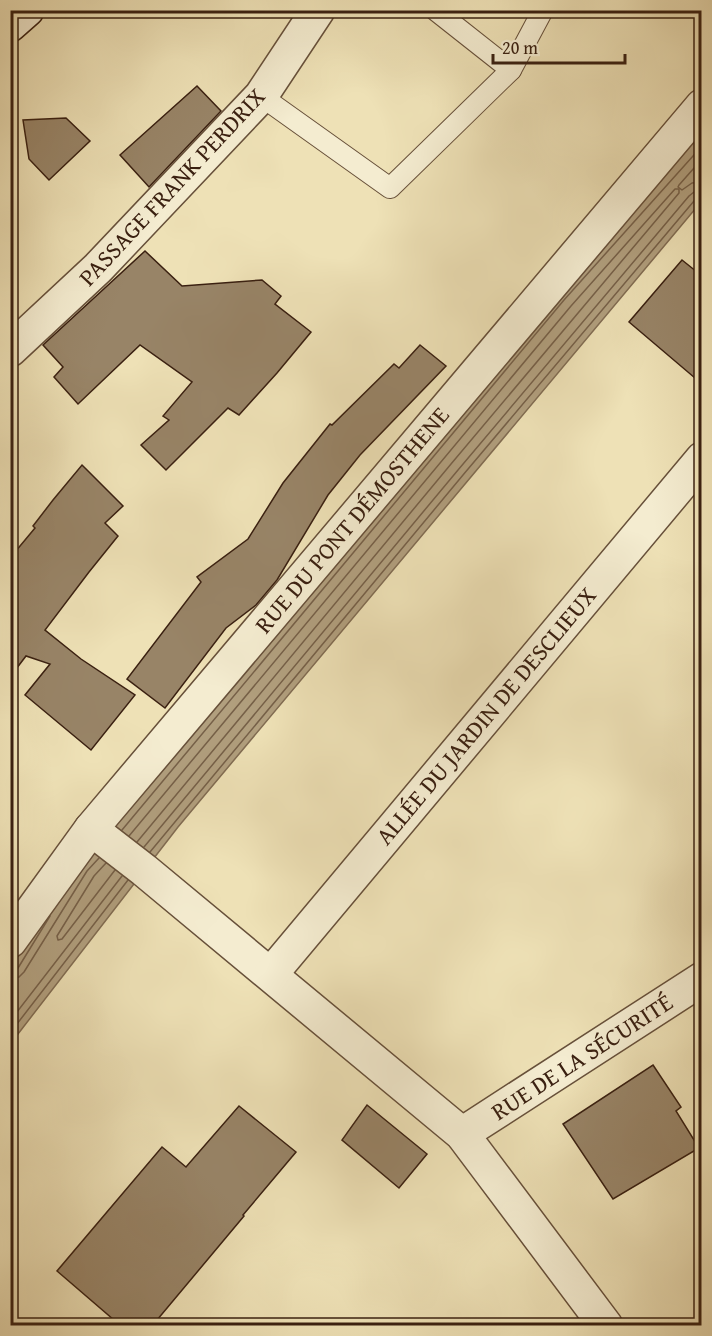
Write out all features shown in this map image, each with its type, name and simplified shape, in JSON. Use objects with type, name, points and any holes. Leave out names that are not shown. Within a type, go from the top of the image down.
[{"type":"street","points":[[10,25],[27,10]]},
{"type":"street","name":"PASSAGE FRANK PERDRIX","points":[[10,350],[98,268],[261,96],[318,10]]},
{"type":"street","name":"RUE DU PONT DÉMOSTHENE","points":[[10,941],[91,829],[702,106]]},
{"type":"street","name":"ALLÉE DU JARDIN DE DESCLIEUX","points":[[271,974],[702,459]]},
{"type":"street","points":[[91,829],[271,974],[462,1134],[606,1326]]},
{"type":"street","name":"RUE DE LA SÉCURITÉ","points":[[462,1134],[702,979]]},
{"type":"lane","points":[[435,10],[511,70]]},
{"type":"lane","points":[[261,96],[390,188],[511,70],[543,10]]},
{"type":"water","points":[[701,126],[701,202],[178,827],[11,1043],[10,969],[76,863]]},
{"type":"building","points":[[197,86],[221,111],[149,187],[120,155]]},
{"type":"building","points":[[66,118],[90,141],[49,180],[29,159],[23,120]]},
{"type":"building","points":[[145,251],[182,286],[262,280],[281,296],[275,304],[311,332],[239,415],[228,408],[166,470],[141,445],[169,420],[163,416],[192,382],[140,345],[78,404],[54,377],[63,367],[43,345]]},
{"type":"building","points":[[682,260],[702,276],[702,384],[629,322]]},
{"type":"building","points":[[420,345],[446,366],[360,455],[328,495],[277,580],[256,605],[226,628],[165,708],[127,679],[201,582],[197,577],[248,539],[283,483],[330,424],[332,425],[394,364],[399,368]]},
{"type":"building","points":[[82,465],[123,506],[105,523],[118,536],[45,630],[81,659],[135,695],[91,750],[25,695],[50,664],[26,656],[10,677],[10,558]]},
{"type":"building","points":[[653,1065],[681,1107],[676,1111],[699,1148],[613,1199],[563,1124]]},
{"type":"building","points":[[367,1105],[427,1154],[399,1188],[342,1140]]},
{"type":"building","points":[[239,1106],[296,1152],[152,1326],[121,1326],[57,1271],[162,1147],[186,1167]]}]
